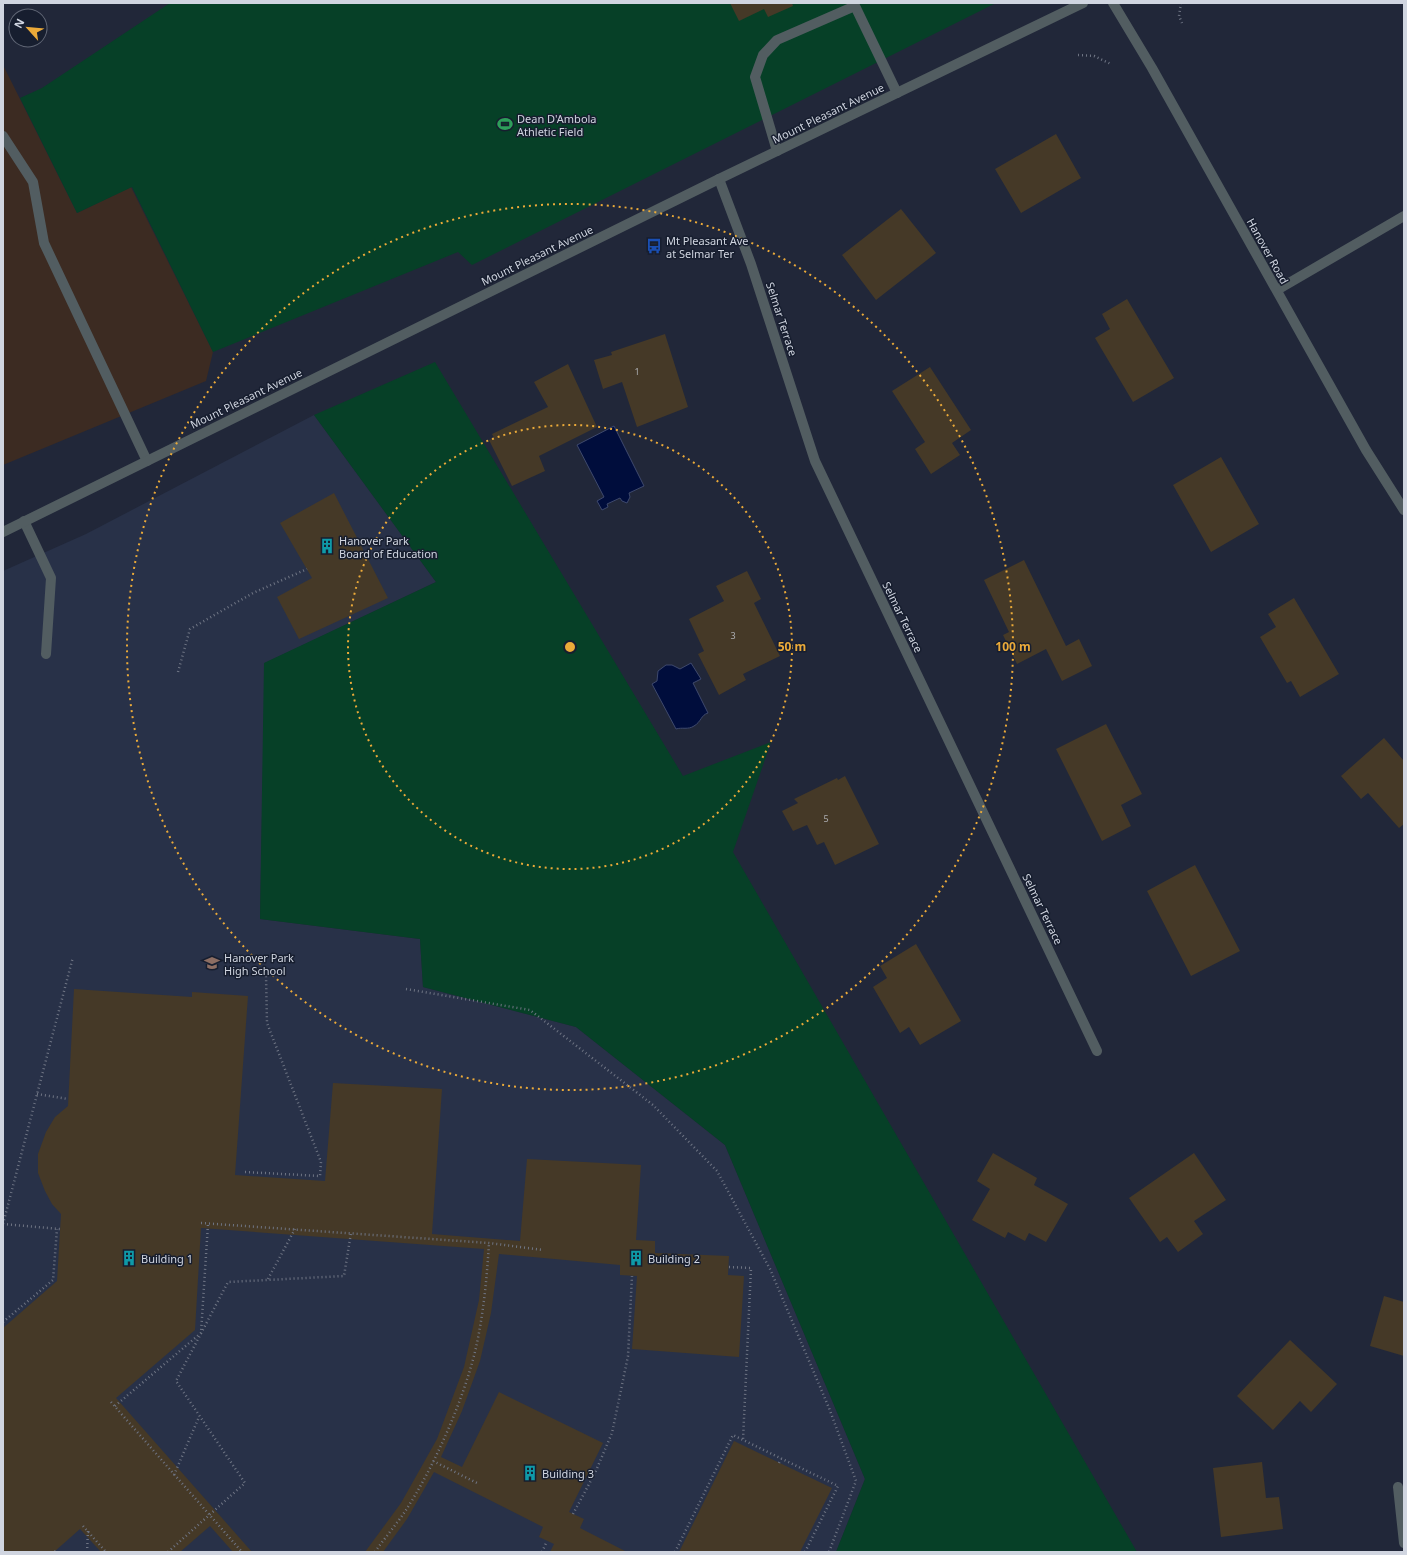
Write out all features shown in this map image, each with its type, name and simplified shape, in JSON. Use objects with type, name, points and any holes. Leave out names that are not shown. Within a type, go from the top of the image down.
[{"type":"street","name":"Mount Pleasant Avenue","points":[[3,532],[719,179],[1083,3]]},
{"type":"street","name":"Hanover Road","points":[[1113,3],[1152,68],[1366,450],[1404,510]]},
{"type":"street","points":[[777,151],[755,78],[763,55],[777,40],[855,6],[897,93]]},
{"type":"street","points":[[3,136],[33,182],[44,243],[147,461]]},
{"type":"street","name":"Selmar Terrace","points":[[719,179],[752,264],[815,461],[1097,1051]]},
{"type":"street","points":[[1277,290],[1404,216]]},
{"type":"street","points":[[24,521],[51,578],[46,654]]},
{"type":"street","points":[[1398,1487],[1404,1543]]},
{"type":"path","points":[[1181,3],[1179,16],[1182,23]]},
{"type":"path","points":[[1078,55],[1094,56],[1111,64]]},
{"type":"path","points":[[178,672],[190,629],[253,593],[307,569]]},
{"type":"path","points":[[3,1322],[54,1280],[58,1229],[3,1224],[73,957]]},
{"type":"path","points":[[245,1172],[320,1176],[321,1162],[267,1023],[266,975]]},
{"type":"path","points":[[406,989],[530,1010],[653,1105],[718,1171],[770,1269],[829,1408],[856,1481],[829,1552]]},
{"type":"path","points":[[37,1094],[68,1099]]},
{"type":"path","points":[[201,1223],[489,1243],[543,1250]]},
{"type":"path","points":[[115,1406],[201,1333],[208,1224]]},
{"type":"path","points":[[268,1279],[295,1229]]},
{"type":"path","points":[[168,1552],[245,1483],[199,1417],[176,1380],[228,1282],[344,1276],[351,1233]]},
{"type":"path","points":[[375,1552],[404,1512],[433,1461],[459,1403],[477,1344],[486,1292],[489,1243]]},
{"type":"path","points":[[729,1267],[751,1268],[743,1440]]},
{"type":"path","points":[[573,1514],[595,1472],[612,1433],[628,1356],[632,1276]]},
{"type":"path","points":[[111,1402],[242,1552]]},
{"type":"path","points":[[174,1475],[199,1417]]},
{"type":"path","points":[[675,1552],[733,1435],[838,1486],[805,1552]]},
{"type":"path","points":[[779,1463],[781,1459]]},
{"type":"path","points":[[433,1461],[479,1484]]},
{"type":"path","points":[[83,1526],[106,1552]]},
{"type":"path","points":[[87,1552],[88,1531]]},
{"type":"path","points":[[542,1552],[547,1541]]},
{"type":"shaded area","points":[[3,65],[77,213],[131,187],[213,352],[206,381],[3,465]]},
{"type":"shaded area","name":"Hanover Park High School","points":[[314,415],[436,582],[265,663],[260,919],[420,939],[423,987],[576,1027],[725,1145],[865,1479],[836,1552],[3,1552],[3,571],[86,534]]},
{"type":"shaded area","points":[[614,426],[644,486],[629,493],[630,497],[627,503],[622,501],[620,498],[607,504],[608,507],[602,510],[597,501],[604,497],[577,445]]},
{"type":"shaded area","points":[[691,663],[701,679],[693,683],[708,713],[692,727],[676,729],[652,684],[657,681],[658,671],[666,665],[672,665],[680,669]]},
{"type":"green space","points":[[170,3],[996,3],[472,265],[458,252],[213,352],[132,187],[77,213],[20,98],[42,88]]},
{"type":"green space","points":[[435,362],[683,776],[771,742],[733,852],[1137,1552],[836,1552],[865,1479],[725,1145],[576,1027],[423,987],[420,939],[260,919],[264,663],[436,582],[314,415]]},
{"type":"building","points":[[730,3],[792,3],[793,6],[768,17],[764,9],[739,21]]},
{"type":"building","points":[[1056,134],[1081,178],[1021,213],[995,169]]},
{"type":"building","points":[[901,209],[936,253],[876,300],[842,255]]},
{"type":"building","points":[[1127,299],[1174,378],[1133,402],[1095,338],[1110,329],[1102,314]]},
{"type":"building","points":[[665,334],[688,407],[637,427],[622,382],[603,389],[594,360],[612,355],[611,352]]},
{"type":"building","points":[[568,364],[597,427],[539,456],[545,471],[512,486],[489,440],[494,438],[492,434],[548,407],[534,382]]},
{"type":"building","points":[[930,367],[971,430],[952,443],[960,455],[931,474],[915,449],[925,442],[892,391]]},
{"type":"building","points":[[1221,457],[1259,524],[1211,552],[1173,485]]},
{"type":"building","name":"Hanover Park Board of Education","points":[[334,493],[388,598],[299,639],[277,597],[312,578],[280,523]]},
{"type":"building","points":[[1024,560],[1066,646],[1079,639],[1092,666],[1062,681],[1046,649],[1017,664],[1003,635],[1009,632],[984,580]]},
{"type":"building","points":[[747,571],[761,599],[754,603],[780,656],[743,674],[746,680],[719,695],[698,654],[704,651],[689,619],[724,601],[716,586]]},
{"type":"building","points":[[1294,598],[1339,674],[1300,697],[1291,681],[1287,683],[1260,637],[1276,627],[1268,614]]},
{"type":"building","points":[[1106,724],[1142,794],[1121,805],[1131,826],[1102,841],[1056,749]]},
{"type":"building","points":[[1384,738],[1404,761],[1404,824],[1399,828],[1368,793],[1361,799],[1341,776]]},
{"type":"building","points":[[845,776],[879,844],[835,865],[824,842],[817,845],[807,825],[793,831],[782,811],[798,803],[794,799],[837,778],[838,780]]},
{"type":"building","points":[[1195,865],[1240,951],[1191,976],[1147,891]]},
{"type":"building","points":[[916,944],[961,1021],[920,1045],[909,1027],[900,1033],[873,987],[887,978],[880,966]]},
{"type":"building","name":"Building 1","points":[[74,989],[192,997],[192,992],[248,996],[235,1175],[325,1181],[333,1083],[442,1089],[432,1234],[520,1241],[527,1159],[641,1165],[636,1240],[655,1241],[655,1253],[729,1256],[728,1275],[744,1276],[739,1357],[632,1349],[637,1276],[620,1275],[620,1265],[499,1254],[491,1313],[480,1361],[462,1411],[441,1457],[462,1467],[499,1392],[603,1443],[569,1512],[584,1519],[580,1528],[627,1552],[550,1552],[554,1544],[539,1537],[543,1527],[434,1472],[407,1519],[383,1552],[365,1552],[401,1503],[437,1439],[464,1367],[479,1300],[484,1249],[201,1228],[195,1330],[116,1398],[252,1552],[233,1552],[210,1526],[180,1552],[101,1552],[80,1529],[54,1552],[3,1552],[3,1328],[57,1281],[61,1214],[52,1204],[38,1173],[38,1154],[46,1132],[55,1117],[68,1106]]},
{"type":"building","points":[[993,1153],[1037,1178],[1034,1185],[1068,1204],[1046,1242],[1029,1233],[1025,1241],[1008,1232],[1005,1238],[972,1220],[990,1189],[977,1181]]},
{"type":"building","points":[[1194,1153],[1226,1200],[1194,1221],[1203,1234],[1178,1252],[1167,1237],[1160,1242],[1129,1198]]},
{"type":"building","points":[[1384,1296],[1404,1302],[1404,1356],[1370,1346]]},
{"type":"building","points":[[1290,1340],[1337,1384],[1311,1412],[1300,1401],[1273,1430],[1237,1396]]},
{"type":"building","points":[[734,1441],[832,1488],[800,1552],[679,1552]]},
{"type":"building","points":[[1262,1462],[1266,1498],[1279,1497],[1283,1529],[1221,1537],[1213,1468]]},
{"type":"place","name":"Dean D'Ambola Athletic Field","points":[[505,124]]},
{"type":"place","name":"Mt Pleasant Ave at Selmar Ter","points":[[654,246]]},
{"type":"place","name":"Hanover Park Board of Education","points":[[327,546]]},
{"type":"place","name":"Hanover Park High School","points":[[212,963]]},
{"type":"place","name":"Building 1","points":[[129,1258]]},
{"type":"place","name":"Building 2","points":[[636,1258]]},
{"type":"place","name":"Building 3","points":[[530,1473]]}]
